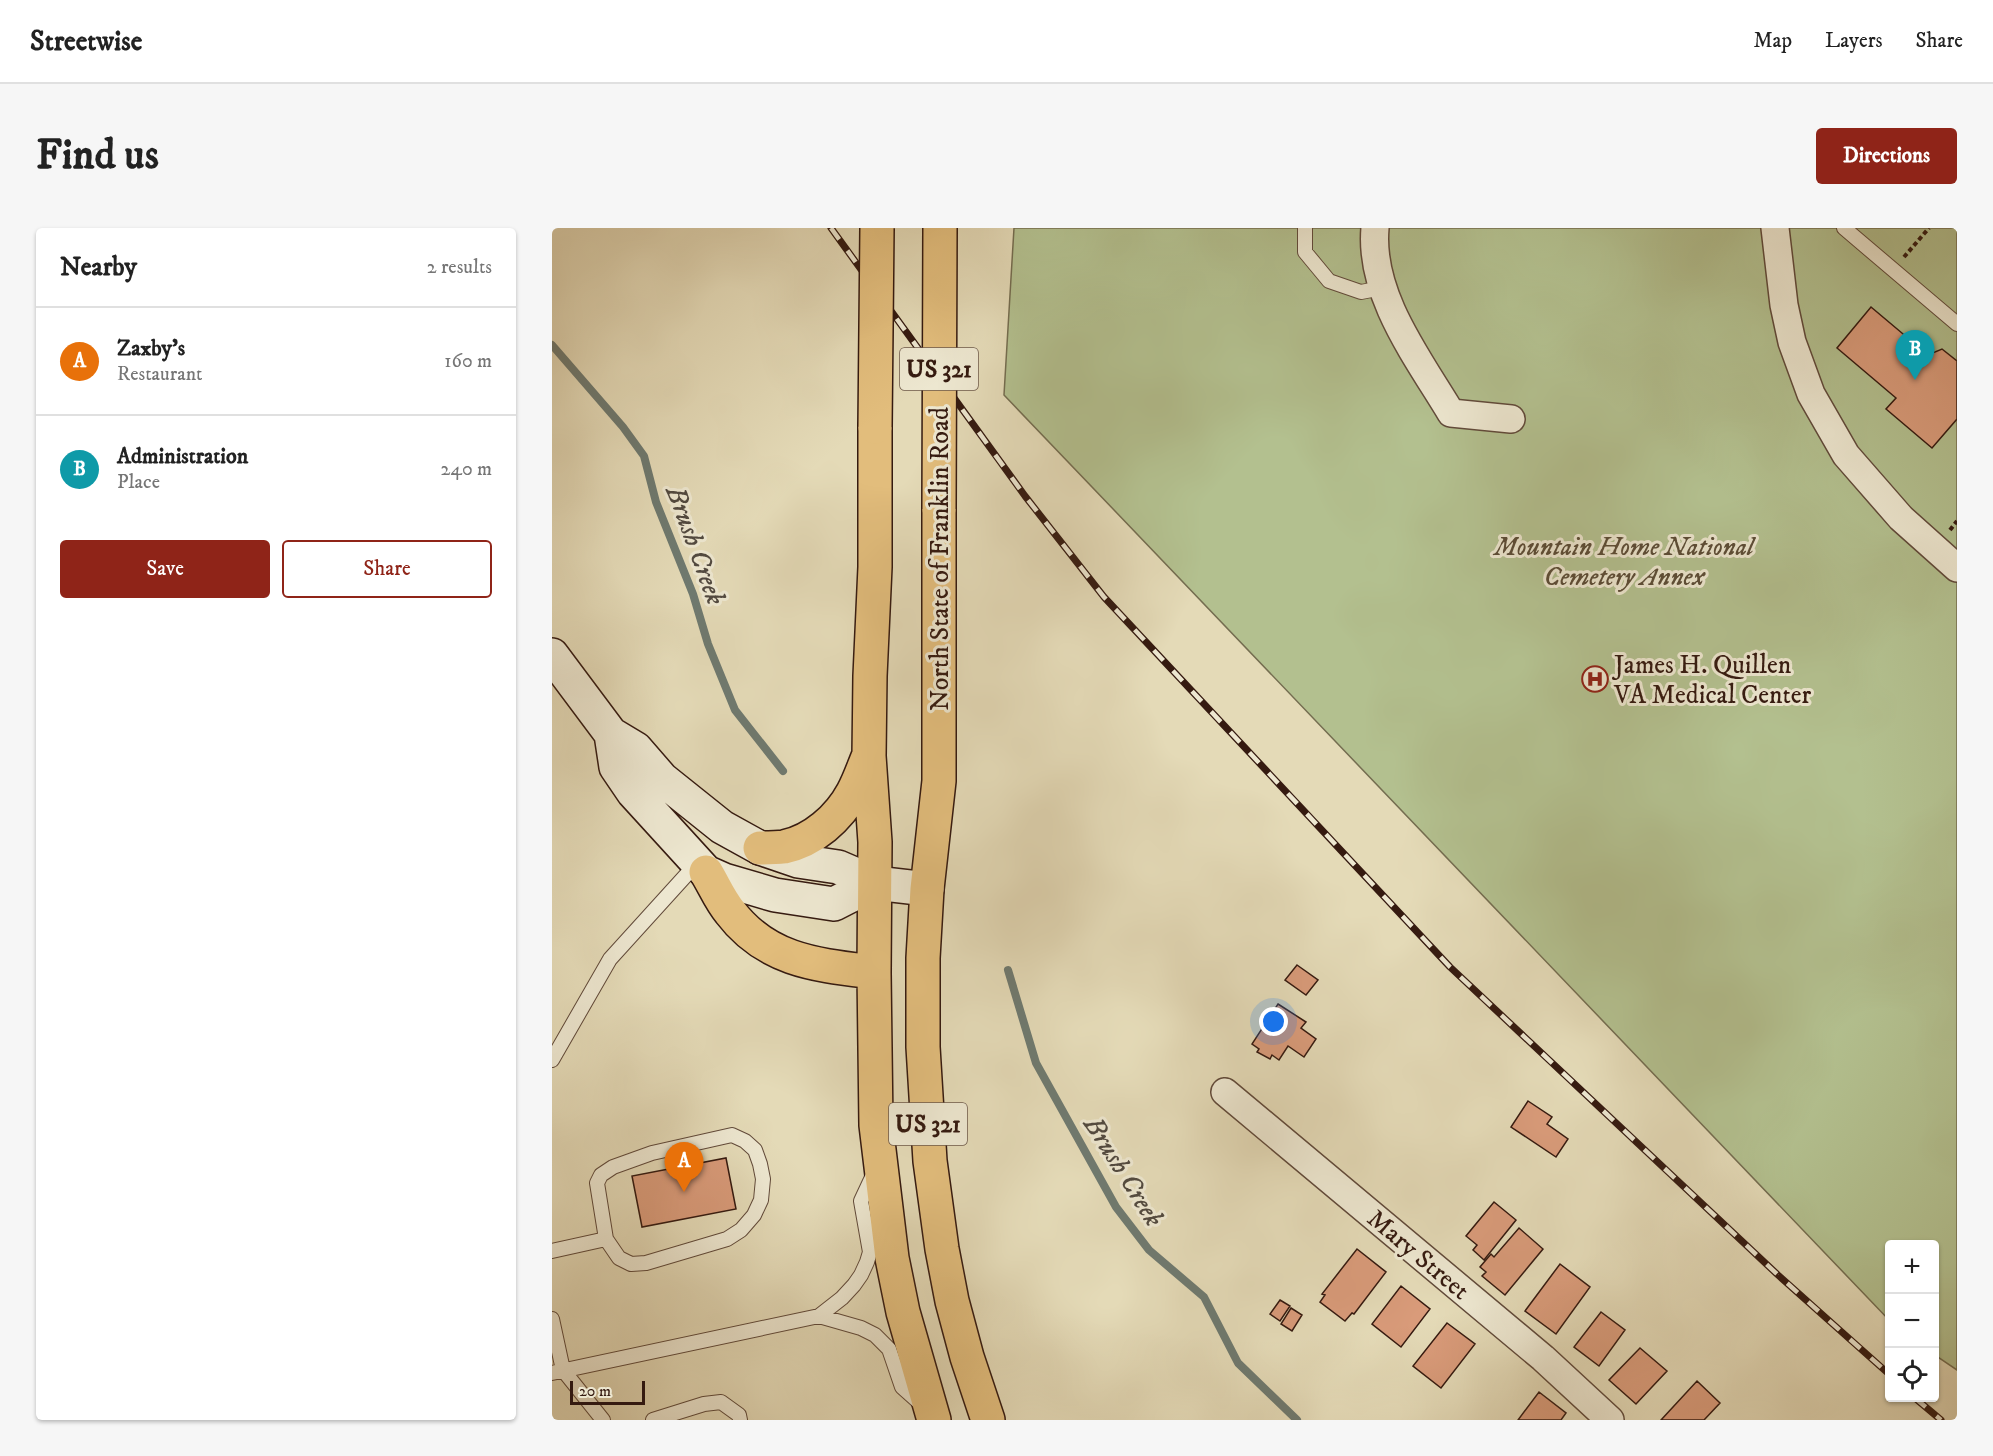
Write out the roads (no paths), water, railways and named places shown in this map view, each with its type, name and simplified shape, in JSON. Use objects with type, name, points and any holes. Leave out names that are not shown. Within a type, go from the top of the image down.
[{"type":"highway","name":"US 321","points":[[877,228],[875,567],[869,756],[875,842],[876,1125],[892,1258],[903,1312],[933,1416]]},
{"type":"highway","name":"North State of Franklin Road","points":[[927,889],[939,781],[940,228]]},
{"type":"highway","points":[[760,848],[783,847],[803,841],[827,825],[853,793],[869,756]]},
{"type":"highway","points":[[702,867],[730,912],[754,937],[770,948],[790,958],[838,968],[874,972]]},
{"type":"highway","name":"US 321","points":[[927,889],[923,958],[923,1047],[932,1182],[952,1301],[967,1357],[988,1420]]},
{"type":"main road","points":[[552,655],[611,734],[636,749],[662,779],[722,827],[760,848],[798,861],[838,867],[875,883],[927,889]]},
{"type":"main road","points":[[611,734],[616,767],[633,792],[702,867],[724,880],[776,895],[834,904],[875,883]]},
{"type":"street","points":[[1375,228],[1374,245],[1382,288],[1396,320],[1451,413],[1511,419]]},
{"type":"street","points":[[1775,228],[1791,342],[1812,394],[1846,455],[1901,518],[1957,568]]},
{"type":"street","name":"Mary Street","points":[[1225,1092],[1543,1358],[1610,1420]]},
{"type":"lane","points":[[1305,228],[1305,252],[1329,281],[1361,292],[1382,288]]},
{"type":"lane","points":[[1844,228],[1957,324]]},
{"type":"lane","points":[[552,1060],[610,958],[702,867]]},
{"type":"lane","points":[[732,1135],[745,1141],[755,1150],[764,1179],[761,1200],[754,1215],[741,1230],[727,1239],[646,1263],[631,1264],[619,1258],[606,1239],[597,1183],[601,1175],[613,1167],[652,1153],[732,1135]]},
{"type":"lane","points":[[558,1371],[819,1316],[854,1285],[867,1262],[870,1252],[861,1201],[879,1161]]},
{"type":"lane","points":[[552,1251],[606,1239]]},
{"type":"lane","points":[[819,1316],[861,1328],[875,1335],[889,1349],[902,1387],[933,1416]]},
{"type":"lane","points":[[552,1319],[558,1371],[603,1420]]},
{"type":"lane","points":[[652,1420],[704,1404],[721,1402],[739,1415],[740,1420]]},
{"type":"waterway","name":"Brush Creek","points":[[552,345],[623,427],[644,456],[656,502],[693,594],[708,644],[735,710],[783,771]]},
{"type":"waterway","name":"Brush Creek","points":[[1008,970],[1036,1063],[1116,1207],[1149,1250],[1204,1297],[1238,1363],[1297,1420]]},
{"type":"railway","points":[[831,228],[1025,496],[1104,597],[1450,967],[1778,1275],[1885,1371]]},
{"type":"railway","points":[[1920,1402],[1941,1420]]},
{"type":"place","name":"Administration","points":[[1915,380]]},
{"type":"place","name":"James H. Quillen VA Medical Center","points":[[1595,679]]},
{"type":"place","name":"Zaxby's","points":[[684,1192]]},
{"type":"park label","name":"Mountain Home National Cemetery Annex","points":[[1624,561]]}]
